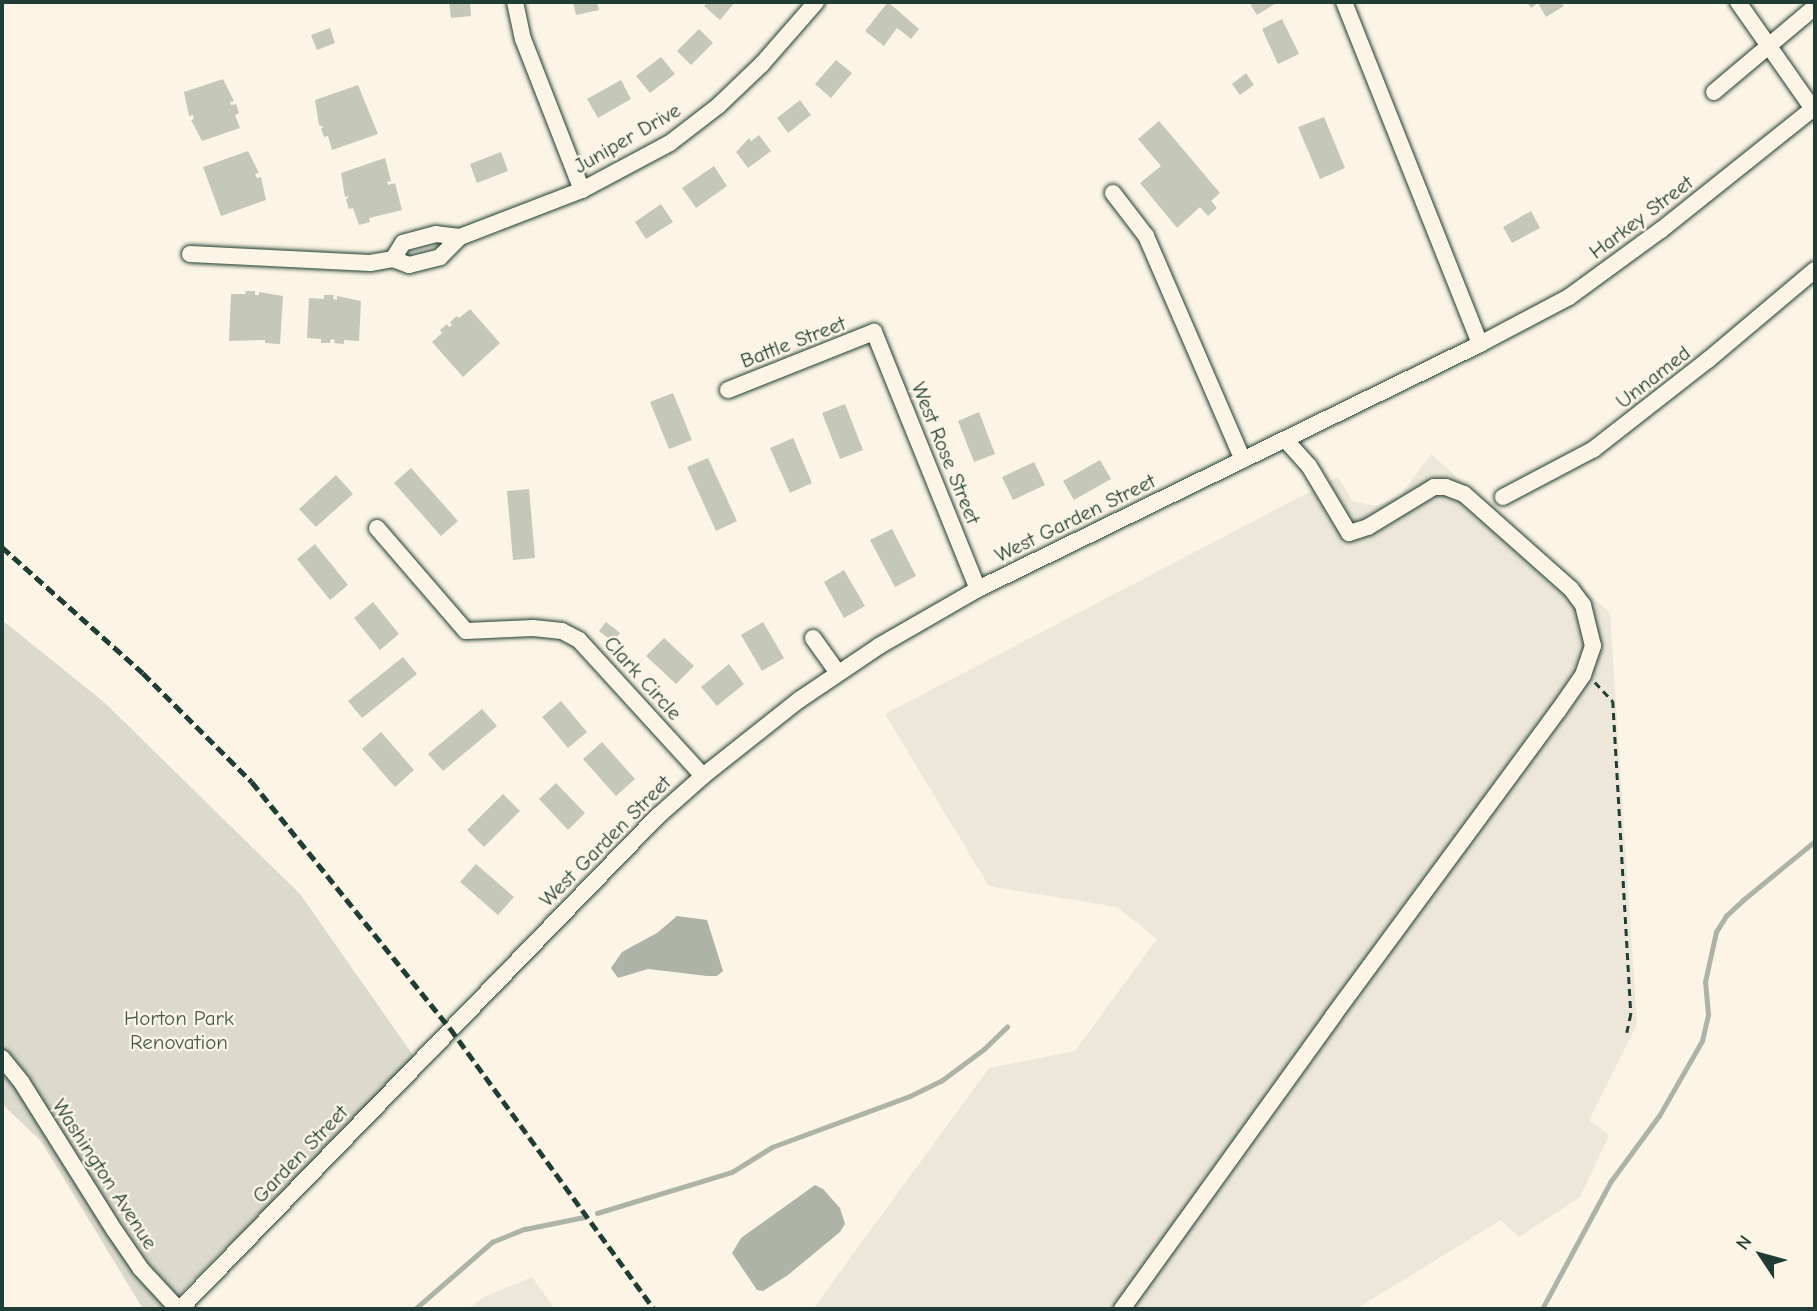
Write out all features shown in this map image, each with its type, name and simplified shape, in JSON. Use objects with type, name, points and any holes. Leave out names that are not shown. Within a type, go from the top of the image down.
[{"type":"street","points":[[515,2],[523,39],[582,190]]},
{"type":"street","name":"Juniper Drive","points":[[190,254],[370,263],[393,260],[409,265],[440,257],[460,237],[582,190],[670,143],[718,106],[762,64],[816,2]]},
{"type":"street","points":[[1344,2],[1480,344]]},
{"type":"street","points":[[1738,2],[1813,108]]},
{"type":"street","points":[[1714,92],[1815,7]]},
{"type":"street","name":"Harkey Street","points":[[1480,344],[1569,297],[1661,230],[1813,108]]},
{"type":"street","points":[[1113,193],[1146,236],[1243,460]]},
{"type":"street","name":"Juniper Drive","points":[[393,260],[403,243],[436,234],[460,237]]},
{"type":"street","name":"Unnamed","points":[[1503,497],[1594,449],[1708,360],[1815,270]]},
{"type":"street","name":"Battle Street","points":[[728,390],[874,332]]},
{"type":"street","name":"West Rose Street","points":[[874,332],[978,589]]},
{"type":"street","name":"West Garden Street","points":[[450,1028],[618,856],[702,776],[838,673],[978,589],[1480,344]]},
{"type":"street","points":[[1122,1309],[1583,675],[1592,646],[1583,605],[1571,589],[1483,508],[1464,494],[1446,487],[1434,487],[1368,527],[1349,533],[1309,466],[1285,439]]},
{"type":"street","name":"Clark Circle","points":[[377,528],[466,631],[543,629],[562,631],[579,640],[702,776]]},
{"type":"street","points":[[813,638],[838,673]]},
{"type":"street","name":"Garden Street","points":[[179,1309],[450,1028]]},
{"type":"street","name":"Washington Avenue","points":[[2,1058],[22,1083],[141,1269],[179,1309]]},
{"type":"path","points":[[1583,675],[1599,685],[1613,701],[1631,1014],[1627,1033]]},
{"type":"shaded area","points":[[1431,454],[1610,613],[1637,1024],[1589,1120],[1609,1135],[1580,1197],[1519,1237],[1501,1220],[1356,1309],[813,1309],[989,1068],[1075,1051],[1157,939],[1117,907],[989,886],[885,714],[1338,477],[1352,501],[1377,506],[1400,496]]},
{"type":"shaded area","points":[[677,916],[707,920],[723,971],[717,976],[707,976],[648,969],[618,978],[611,968],[622,952],[657,933]]},
{"type":"shaded area","points":[[815,1185],[823,1189],[840,1208],[845,1224],[840,1232],[788,1275],[763,1291],[757,1290],[732,1253],[741,1238]]},
{"type":"shaded area","points":[[532,1277],[555,1309],[468,1309],[484,1297]]},
{"type":"green space","name":"Horton Park Renovation","points":[[2,620],[105,703],[300,894],[415,1058],[165,1309],[143,1309],[41,1141],[2,1104]]},
{"type":"building","points":[[449,2],[470,2],[471,16],[451,18]]},
{"type":"building","points":[[573,2],[597,2],[599,10],[576,15]]},
{"type":"building","points":[[708,2],[735,2],[720,20],[704,6]]},
{"type":"building","points":[[888,2],[919,29],[911,39],[897,28],[884,46],[865,31]]},
{"type":"building","points":[[1249,2],[1278,2],[1257,15]]},
{"type":"building","points":[[1527,2],[1561,2],[1564,6],[1546,17],[1538,3],[1531,8]]},
{"type":"building","points":[[1282,19],[1299,54],[1278,64],[1262,29]]},
{"type":"building","points":[[330,28],[335,43],[317,50],[311,35]]},
{"type":"building","points":[[699,29],[713,43],[691,65],[677,51]]},
{"type":"building","points":[[661,57],[675,74],[650,93],[636,76]]},
{"type":"building","points":[[836,60],[852,73],[831,98],[815,84]]},
{"type":"building","points":[[1246,73],[1254,85],[1240,95],[1232,84]]},
{"type":"building","points":[[223,79],[234,101],[230,102],[231,105],[236,104],[239,113],[235,115],[240,128],[202,141],[191,120],[194,119],[193,115],[189,116],[184,92]]},
{"type":"building","points":[[621,80],[631,99],[598,118],[587,99]]},
{"type":"building","points":[[358,85],[378,134],[332,150],[328,136],[324,137],[321,128],[324,127],[319,125],[315,100]]},
{"type":"building","points":[[800,100],[811,115],[788,133],[777,118]]},
{"type":"building","points":[[1324,117],[1345,168],[1320,179],[1298,127]]},
{"type":"building","points":[[1159,121],[1220,193],[1211,201],[1217,208],[1208,216],[1200,207],[1177,228],[1140,183],[1161,166],[1138,139]]},
{"type":"building","points":[[759,135],[771,151],[748,168],[736,152],[749,138],[751,141]]},
{"type":"building","points":[[248,151],[259,173],[255,174],[257,178],[261,177],[266,200],[221,216],[203,167]]},
{"type":"building","points":[[501,152],[508,171],[477,183],[470,164]]},
{"type":"building","points":[[385,158],[391,181],[387,182],[388,185],[395,183],[402,210],[369,218],[370,222],[359,225],[353,208],[349,209],[346,200],[349,196],[345,197],[341,173]]},
{"type":"building","points":[[714,166],[727,186],[696,208],[682,188]]},
{"type":"building","points":[[661,204],[673,222],[646,239],[635,222]]},
{"type":"building","points":[[1531,211],[1540,228],[1512,243],[1503,227]]},
{"type":"building","points":[[246,291],[255,291],[255,295],[259,295],[259,292],[283,296],[280,344],[265,343],[265,340],[229,341],[231,294],[245,294]]},
{"type":"building","points":[[324,295],[334,295],[333,299],[337,300],[337,296],[361,301],[359,341],[344,340],[344,344],[334,343],[335,340],[331,339],[330,343],[321,343],[321,339],[307,338],[309,298],[324,299]]},
{"type":"building","points":[[470,309],[500,343],[463,377],[432,342],[442,333],[440,330],[447,324],[449,327],[452,325],[450,322]]},
{"type":"building","points":[[673,393],[692,440],[669,449],[650,402]]},
{"type":"building","points":[[845,404],[863,450],[840,459],[822,413]]},
{"type":"building","points":[[979,412],[995,454],[974,462],[958,421]]},
{"type":"building","points":[[793,438],[812,483],[790,493],[770,448]]},
{"type":"building","points":[[708,458],[737,521],[716,531],[687,467]]},
{"type":"building","points":[[1100,460],[1111,479],[1074,500],[1063,481]]},
{"type":"building","points":[[1034,462],[1045,485],[1013,500],[1002,477]]},
{"type":"building","points":[[411,468],[458,521],[441,536],[394,483]]},
{"type":"building","points":[[336,475],[353,494],[316,527],[299,509]]},
{"type":"building","points":[[529,489],[535,558],[513,560],[507,491]]},
{"type":"building","points":[[892,529],[916,576],[895,587],[870,540]]},
{"type":"building","points":[[315,544],[348,585],[330,600],[297,559]]},
{"type":"building","points":[[844,570],[865,606],[844,618],[824,582]]},
{"type":"building","points":[[373,602],[399,634],[380,650],[354,618]]},
{"type":"building","points":[[606,622],[620,633],[613,642],[599,631]]},
{"type":"building","points":[[763,622],[784,658],[762,671],[741,635]]},
{"type":"building","points":[[664,638],[694,666],[676,684],[646,656]]},
{"type":"building","points":[[403,657],[417,674],[362,718],[348,701]]},
{"type":"building","points":[[729,664],[744,684],[717,706],[701,687]]},
{"type":"building","points":[[561,701],[587,732],[568,748],[542,717]]},
{"type":"building","points":[[482,709],[497,726],[443,771],[428,754]]},
{"type":"building","points":[[381,732],[414,770],[395,787],[362,749]]},
{"type":"building","points":[[602,742],[635,779],[616,796],[583,759]]},
{"type":"building","points":[[556,783],[585,813],[568,830],[539,799]]},
{"type":"building","points":[[503,794],[520,811],[484,847],[467,830]]},
{"type":"building","points":[[476,864],[514,897],[498,915],[460,882]]},
{"type":"waterway","points":[[1542,1309],[1611,1181],[1659,1116],[1702,1041],[1708,1015],[1705,982],[1716,932],[1726,916],[1743,900],[1815,841]]},
{"type":"waterway","points":[[597,1213],[732,1172],[772,1147],[910,1096],[941,1081],[984,1049],[1007,1027]]},
{"type":"waterway","points":[[415,1309],[492,1242],[525,1229],[584,1217]]},
{"type":"railway","points":[[2,547],[143,673],[252,782],[450,1028],[654,1309]]}]
